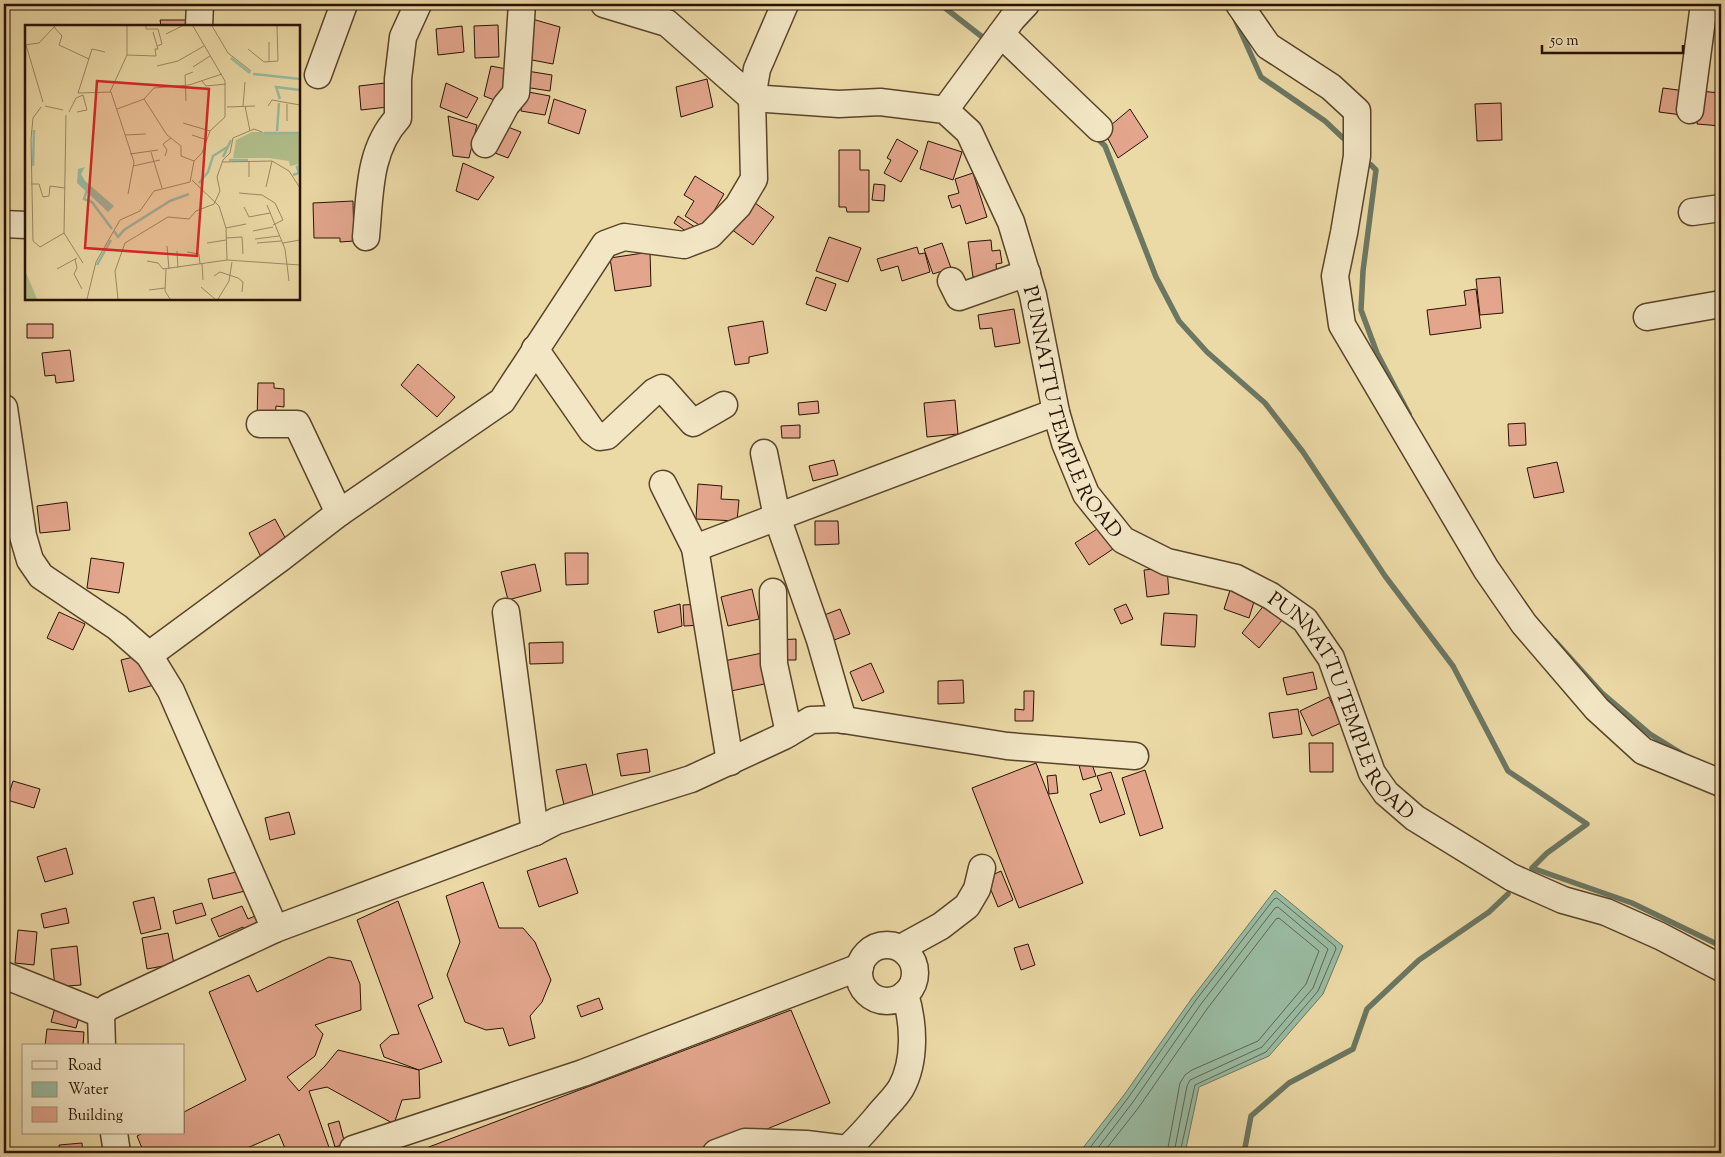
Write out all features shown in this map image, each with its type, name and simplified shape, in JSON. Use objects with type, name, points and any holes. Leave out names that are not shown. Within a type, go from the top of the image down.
[{"type":"street","points":[[199,25],[200,4]]},
{"type":"street","points":[[318,75],[344,4]]},
{"type":"street","points":[[366,237],[372,175],[378,149],[388,129],[398,118],[398,79],[403,37],[418,4]]},
{"type":"street","points":[[485,144],[506,105],[516,93],[522,4]]},
{"type":"street","points":[[604,4],[666,23],[752,98],[839,104],[880,102],[945,110],[1001,34],[1026,4]]},
{"type":"street","points":[[149,655],[339,513],[502,401],[605,244],[624,237],[684,245],[710,235],[738,206],[754,179],[752,98],[757,69],[785,4]]},
{"type":"street","points":[[1239,4],[1268,46],[1330,87],[1357,111],[1357,156],[1335,276],[1342,325],[1486,569],[1524,624],[1597,708],[1643,751],[1721,783]]},
{"type":"street","points":[[1690,110],[1704,4]]},
{"type":"street","points":[[1001,34],[1099,128]]},
{"type":"street","name":"PUNNATTU TEMPLE ROAD","points":[[945,110],[969,132],[1011,222],[1027,273],[1056,412],[1065,443],[1086,494],[1123,540],[1167,562],[1236,578],[1271,596],[1305,620],[1331,658],[1372,773],[1386,793],[1416,818],[1511,877],[1563,900],[1615,916],[1660,936],[1721,968]]},
{"type":"street","points":[[1692,212],[1721,208]]},
{"type":"street","points":[[4,224],[25,225]]},
{"type":"street","points":[[951,281],[959,298],[1027,273]]},
{"type":"street","points":[[1647,318],[1721,304]]},
{"type":"street","points":[[536,349],[592,431],[600,437],[607,436],[654,392],[662,388],[693,423],[724,405]]},
{"type":"street","points":[[4,408],[23,536],[30,560],[41,576],[116,627],[149,655],[171,691],[276,929]]},
{"type":"street","points":[[695,548],[1056,412]]},
{"type":"street","points":[[260,424],[297,424],[339,513]]},
{"type":"street","points":[[764,453],[777,517],[820,640],[843,720]]},
{"type":"street","points":[[663,484],[695,548],[730,762]]},
{"type":"street","points":[[773,592],[774,664],[789,733]]},
{"type":"street","points":[[506,612],[535,832]]},
{"type":"street","points":[[102,1044],[102,1014],[108,1007],[276,929],[535,832],[556,821],[691,779],[789,733],[811,720],[843,720],[1007,746],[1135,756]]},
{"type":"street","points":[[901,948],[941,926],[967,906],[977,889],[982,868]]},
{"type":"street","points":[[888,945],[901,948],[911,958],[915,970],[913,983],[905,994],[893,1000],[879,1000],[867,993],[860,981],[860,967],[865,955],[876,947],[888,945]]},
{"type":"street","points":[[353,1149],[583,1073],[860,967]]},
{"type":"street","points":[[4,975],[102,1014]]},
{"type":"street","points":[[716,1153],[745,1142],[806,1144],[845,1151],[865,1131],[901,1088],[910,1064],[912,1041],[910,1010],[905,994]]},
{"type":"street","points":[[114,1134],[117,1153]]},
{"type":"water","points":[[1275,890],[1343,946],[1323,994],[1269,1056],[1199,1087],[1185,1153],[1079,1153],[1124,1095],[1192,998]]},
{"type":"building","points":[[443,4],[487,4],[487,7],[443,9]]},
{"type":"building","points":[[532,19],[560,27],[553,64],[527,59]]},
{"type":"building","points":[[160,20],[188,20],[188,25],[161,25]]},
{"type":"building","points":[[498,25],[499,57],[475,58],[474,26]]},
{"type":"building","points":[[462,26],[464,52],[438,55],[436,29]]},
{"type":"building","points":[[491,66],[511,70],[502,103],[484,96]]},
{"type":"building","points":[[527,71],[552,75],[550,91],[524,87]]},
{"type":"building","points":[[707,79],[713,107],[681,117],[676,87]]},
{"type":"building","points":[[394,82],[397,106],[361,110],[359,86]]},
{"type":"building","points":[[446,83],[478,98],[467,118],[440,107]]},
{"type":"building","points":[[1663,88],[1685,91],[1682,115],[1659,112]]},
{"type":"building","points":[[523,91],[550,96],[545,115],[521,111]]},
{"type":"building","points":[[1699,91],[1721,93],[1721,126],[1697,124]]},
{"type":"building","points":[[554,99],[586,110],[579,134],[548,123]]},
{"type":"building","points":[[1501,103],[1502,140],[1477,141],[1475,104]]},
{"type":"building","points":[[1130,109],[1148,137],[1118,158],[1104,131]]},
{"type":"building","points":[[448,116],[477,125],[469,158],[453,156]]},
{"type":"building","points":[[500,124],[521,132],[508,158],[490,151]]},
{"type":"building","points":[[897,139],[918,151],[901,182],[884,173],[891,160],[887,158]]},
{"type":"building","points":[[928,141],[962,152],[953,180],[920,169]]},
{"type":"building","points":[[839,150],[860,150],[860,170],[869,170],[869,212],[847,212],[846,207],[839,207]]},
{"type":"building","points":[[463,163],[494,177],[478,200],[456,191]]},
{"type":"building","points":[[973,173],[987,217],[966,224],[960,205],[952,208],[948,196],[959,193],[955,179]]},
{"type":"building","points":[[695,176],[724,194],[704,228],[685,216],[694,201],[684,195]]},
{"type":"building","points":[[874,184],[885,185],[884,201],[872,200]]},
{"type":"building","points":[[751,200],[774,217],[753,245],[731,229]]},
{"type":"building","points":[[353,201],[354,241],[340,242],[340,238],[314,238],[313,203]]},
{"type":"building","points":[[678,216],[701,231],[696,238],[674,223]]},
{"type":"building","points":[[829,237],[861,248],[848,282],[816,271]]},
{"type":"building","points":[[991,240],[992,251],[1000,250],[1002,263],[996,264],[997,274],[973,277],[968,242]]},
{"type":"building","points":[[942,243],[951,268],[933,274],[924,249]]},
{"type":"building","points":[[917,247],[919,254],[925,253],[930,272],[902,281],[898,266],[881,271],[877,259]]},
{"type":"building","points":[[650,252],[651,286],[615,291],[610,258]]},
{"type":"building","points":[[816,277],[836,284],[826,311],[806,304]]},
{"type":"building","points":[[1500,277],[1503,313],[1480,315],[1476,279]]},
{"type":"building","points":[[1476,289],[1481,328],[1430,335],[1427,310],[1466,305],[1464,291]]},
{"type":"building","points":[[1014,309],[1020,343],[995,347],[992,328],[980,329],[978,315]]},
{"type":"building","points":[[763,321],[768,353],[749,357],[749,363],[735,365],[728,327]]},
{"type":"building","points":[[27,324],[53,324],[53,338],[27,338]]},
{"type":"building","points":[[70,350],[74,381],[56,383],[55,375],[45,376],[42,353]]},
{"type":"building","points":[[418,364],[455,397],[437,417],[401,385]]},
{"type":"building","points":[[258,383],[274,383],[274,388],[284,389],[284,407],[276,406],[275,419],[257,419]]},
{"type":"building","points":[[955,400],[958,434],[927,437],[924,403]]},
{"type":"building","points":[[818,401],[819,413],[799,415],[798,403]]},
{"type":"building","points":[[1525,423],[1526,445],[1509,446],[1508,424]]},
{"type":"building","points":[[800,425],[800,438],[782,438],[781,426]]},
{"type":"building","points":[[834,460],[838,475],[813,481],[809,466]]},
{"type":"building","points":[[1557,462],[1564,492],[1534,498],[1527,468]]},
{"type":"building","points":[[698,484],[722,486],[721,499],[739,500],[737,521],[696,519]]},
{"type":"building","points":[[67,502],[70,530],[40,533],[37,506]]},
{"type":"building","points":[[275,519],[288,543],[261,557],[249,533]]},
{"type":"building","points":[[815,521],[838,521],[839,544],[815,545]]},
{"type":"building","points":[[1102,526],[1116,547],[1089,565],[1075,543]]},
{"type":"building","points":[[565,553],[588,553],[588,584],[566,585]]},
{"type":"building","points":[[91,558],[124,563],[119,593],[87,588]]},
{"type":"building","points":[[535,564],[541,591],[508,600],[501,572]]},
{"type":"building","points":[[1167,568],[1169,594],[1147,597],[1144,570]]},
{"type":"building","points":[[1232,584],[1257,592],[1249,618],[1224,609]]},
{"type":"building","points":[[752,589],[759,619],[728,626],[721,597]]},
{"type":"building","points":[[1269,599],[1287,614],[1259,648],[1242,633]]},
{"type":"building","points":[[680,604],[682,626],[658,633],[654,611]]},
{"type":"building","points":[[701,604],[702,625],[684,626],[683,605]]},
{"type":"building","points":[[1126,604],[1133,619],[1121,624],[1114,609]]},
{"type":"building","points":[[840,609],[850,634],[829,642],[819,617]]},
{"type":"building","points":[[59,612],[85,624],[73,650],[47,638]]},
{"type":"building","points":[[1164,613],[1197,615],[1195,647],[1161,645]]},
{"type":"building","points":[[796,639],[796,660],[778,660],[777,640]]},
{"type":"building","points":[[563,642],[563,663],[530,664],[529,643]]},
{"type":"building","points":[[762,653],[769,683],[731,691],[724,661]]},
{"type":"building","points":[[146,654],[154,685],[129,692],[121,660]]},
{"type":"building","points":[[871,663],[884,692],[862,701],[850,672]]},
{"type":"building","points":[[1313,672],[1317,689],[1287,695],[1283,678]]},
{"type":"building","points":[[963,680],[964,703],[938,704],[938,681]]},
{"type":"building","points":[[1024,691],[1034,691],[1033,721],[1015,721],[1015,709],[1024,710]]},
{"type":"building","points":[[1329,697],[1341,723],[1312,736],[1300,711]]},
{"type":"building","points":[[1298,709],[1302,734],[1273,738],[1269,713]]},
{"type":"building","points":[[1309,743],[1333,743],[1333,772],[1310,772]]},
{"type":"building","points":[[647,749],[650,772],[621,776],[617,754]]},
{"type":"building","points":[[1091,761],[1096,776],[1083,780],[1079,765]]},
{"type":"building","points":[[1036,763],[1083,883],[1019,908],[972,788]]},
{"type":"building","points":[[586,764],[594,799],[564,805],[556,770]]},
{"type":"building","points":[[1145,770],[1163,828],[1140,836],[1122,778]]},
{"type":"building","points":[[1111,772],[1125,814],[1100,823],[1090,794],[1102,790],[1097,776]]},
{"type":"building","points":[[1056,775],[1058,793],[1049,794],[1047,776]]},
{"type":"building","points":[[13,781],[40,789],[34,808],[7,800]]},
{"type":"building","points":[[289,812],[295,834],[270,840],[265,818]]},
{"type":"building","points":[[66,848],[73,874],[45,882],[37,857]]},
{"type":"building","points":[[566,858],[578,893],[539,907],[527,871]]},
{"type":"building","points":[[244,870],[249,890],[213,899],[208,879]]},
{"type":"building","points":[[1001,871],[1013,900],[998,907],[986,878]]},
{"type":"building","points":[[483,882],[499,928],[523,928],[535,942],[551,980],[542,1002],[530,1016],[535,1038],[509,1046],[503,1028],[486,1030],[465,1022],[447,975],[460,942],[446,896]]},
{"type":"building","points":[[154,897],[161,929],[141,934],[133,902]]},
{"type":"building","points":[[398,901],[433,998],[418,1005],[442,1062],[419,1070],[384,1057],[380,1045],[391,1035],[399,1034],[357,920]]},
{"type":"building","points":[[202,903],[206,915],[176,924],[173,911]]},
{"type":"building","points":[[242,906],[248,919],[262,913],[268,925],[246,934],[243,927],[219,937],[211,919]]},
{"type":"building","points":[[66,908],[69,923],[44,928],[41,914]]},
{"type":"building","points":[[18,930],[37,932],[34,965],[15,963]]},
{"type":"building","points":[[168,933],[174,964],[147,969],[142,938]]},
{"type":"building","points":[[1028,944],[1035,965],[1021,970],[1014,948]]},
{"type":"building","points":[[77,946],[81,985],[55,987],[51,949]]},
{"type":"building","points":[[329,957],[351,961],[360,984],[361,1010],[315,1025],[323,1034],[315,1056],[287,1077],[299,1091],[325,1066],[338,1050],[419,1070],[420,1098],[402,1100],[394,1124],[327,1087],[309,1091],[331,1153],[287,1153],[279,1134],[236,1153],[144,1153],[137,1136],[141,1134],[185,1134],[185,1111],[246,1080],[209,992],[249,975],[257,992]]},
{"type":"building","points":[[599,998],[603,1009],[581,1017],[577,1006]]},
{"type":"building","points":[[56,1004],[81,1010],[76,1028],[51,1022]]},
{"type":"building","points":[[791,1010],[830,1103],[709,1153],[413,1153]]},
{"type":"building","points":[[47,1029],[84,1032],[83,1044],[45,1044]]},
{"type":"building","points":[[339,1121],[345,1144],[335,1147],[328,1124]]},
{"type":"building","points":[[82,1143],[83,1153],[60,1153],[59,1145]]},
{"type":"waterway","points":[[940,4],[981,36]]},
{"type":"waterway","points":[[1235,19],[1261,77],[1325,121],[1343,138]]},
{"type":"waterway","points":[[1095,136],[1105,146],[1156,277],[1179,321],[1207,352],[1265,403],[1303,452],[1385,576],[1453,666],[1508,771],[1587,824],[1547,853],[1532,868],[1632,903],[1721,946]]},
{"type":"waterway","points":[[1371,165],[1376,170],[1363,271],[1361,310],[1377,353],[1409,414]]},
{"type":"waterway","points":[[1555,641],[1602,693],[1650,734],[1684,755]]},
{"type":"waterway","points":[[1244,1153],[1251,1116],[1289,1083],[1353,1049],[1367,1009],[1419,960],[1489,912],[1508,894]]}]
